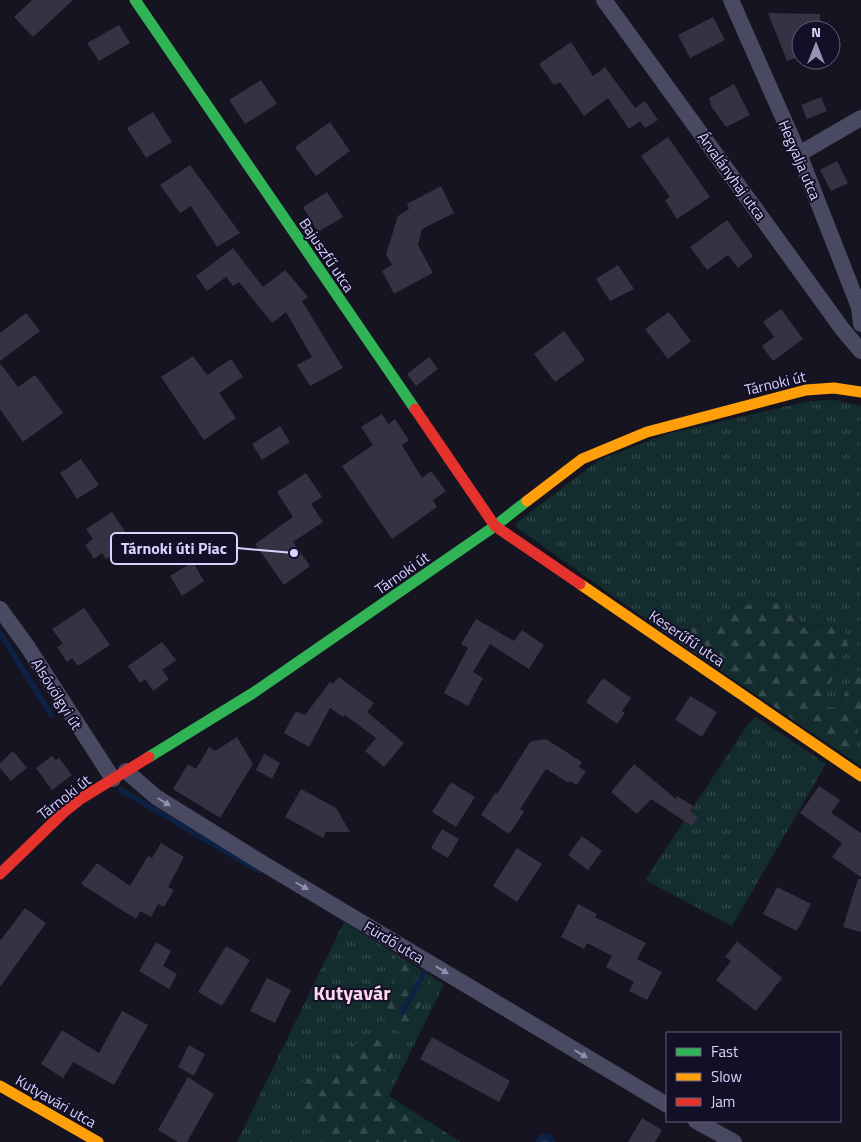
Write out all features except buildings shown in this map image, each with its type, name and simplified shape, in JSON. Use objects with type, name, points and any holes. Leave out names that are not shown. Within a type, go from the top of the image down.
[{"type":"street","name":"Bajuszfű utca","points":[[135,0],[495,526]]},
{"type":"street","name":"Árvalányhaj utca","points":[[604,0],[843,330],[861,351]]},
{"type":"street","name":"Hegyalja utca","points":[[731,0],[798,154],[859,306],[861,324]]},
{"type":"street","points":[[798,154],[861,118]]},
{"type":"street","name":"Tárnoki út","points":[[0,874],[64,812],[82,798],[253,694],[495,526],[582,459],[646,432],[806,390],[834,388],[861,392]]},
{"type":"street","name":"Keserűfű utca","points":[[495,526],[861,776]]},
{"type":"street","name":"Alsóvölgyi út","points":[[0,609],[120,775]]},
{"type":"street","name":"Fürdő utca","points":[[120,775],[254,858],[666,1104]]},
{"type":"street","name":"Kutyavári utca","points":[[0,1086],[98,1142]]},
{"type":"street","points":[[698,1122],[734,1142]]},
{"type":"green space","points":[[835,400],[861,406],[861,673],[852,678],[838,708],[826,707],[823,698],[848,646],[821,624],[806,629],[796,617],[761,603],[744,605],[671,637],[517,528],[516,523],[599,460],[666,434],[810,401]]},
{"type":"green space","points":[[761,603],[782,604],[806,629],[826,625],[835,626],[845,631],[848,646],[823,698],[827,707],[838,708],[852,678],[861,673],[861,723],[858,727],[855,762],[671,637],[744,605]]},
{"type":"green space","points":[[756,717],[826,764],[732,926],[645,880],[748,724]]},
{"type":"green space","points":[[861,723],[861,767],[855,762],[858,727]]},
{"type":"green space","points":[[344,922],[444,984],[389,1096],[460,1142],[237,1142]]},
{"type":"green space","points":[[394,955],[427,975],[426,994],[410,1033],[404,1035],[385,1024],[385,1002],[395,984],[389,966]]},
{"type":"green space","points":[[372,1037],[388,1045],[393,1056],[380,1076],[380,1083],[387,1089],[389,1096],[460,1142],[325,1142],[320,1138],[301,1104],[300,1090],[303,1081],[328,1070],[340,1052],[363,1039]]},
{"type":"water","points":[[549,1134],[556,1142],[536,1142],[539,1135]]},
{"type":"waterway","points":[[0,633],[52,716]]},
{"type":"waterway","points":[[121,790],[259,871]]},
{"type":"waterway","points":[[402,1012],[427,968]]},
{"type":"traffic: fast","points":[[135,0],[415,409]]},
{"type":"traffic: fast","points":[[149,757],[253,693],[495,526],[527,501]]},
{"type":"traffic: slow","points":[[527,501],[582,459],[647,432],[806,390],[834,388],[861,392]]},
{"type":"traffic: slow","points":[[580,584],[861,776]]},
{"type":"traffic: slow","points":[[0,1086],[98,1142]]},
{"type":"traffic: jam","points":[[415,409],[495,526],[580,584]]},
{"type":"traffic: jam","points":[[0,874],[64,812],[82,798],[149,757]]},
{"type":"place","name":"Tárnoki úti Piac","points":[[294,553]]},
{"type":"district","name":"Kutyavár","points":[[352,992]]}]
